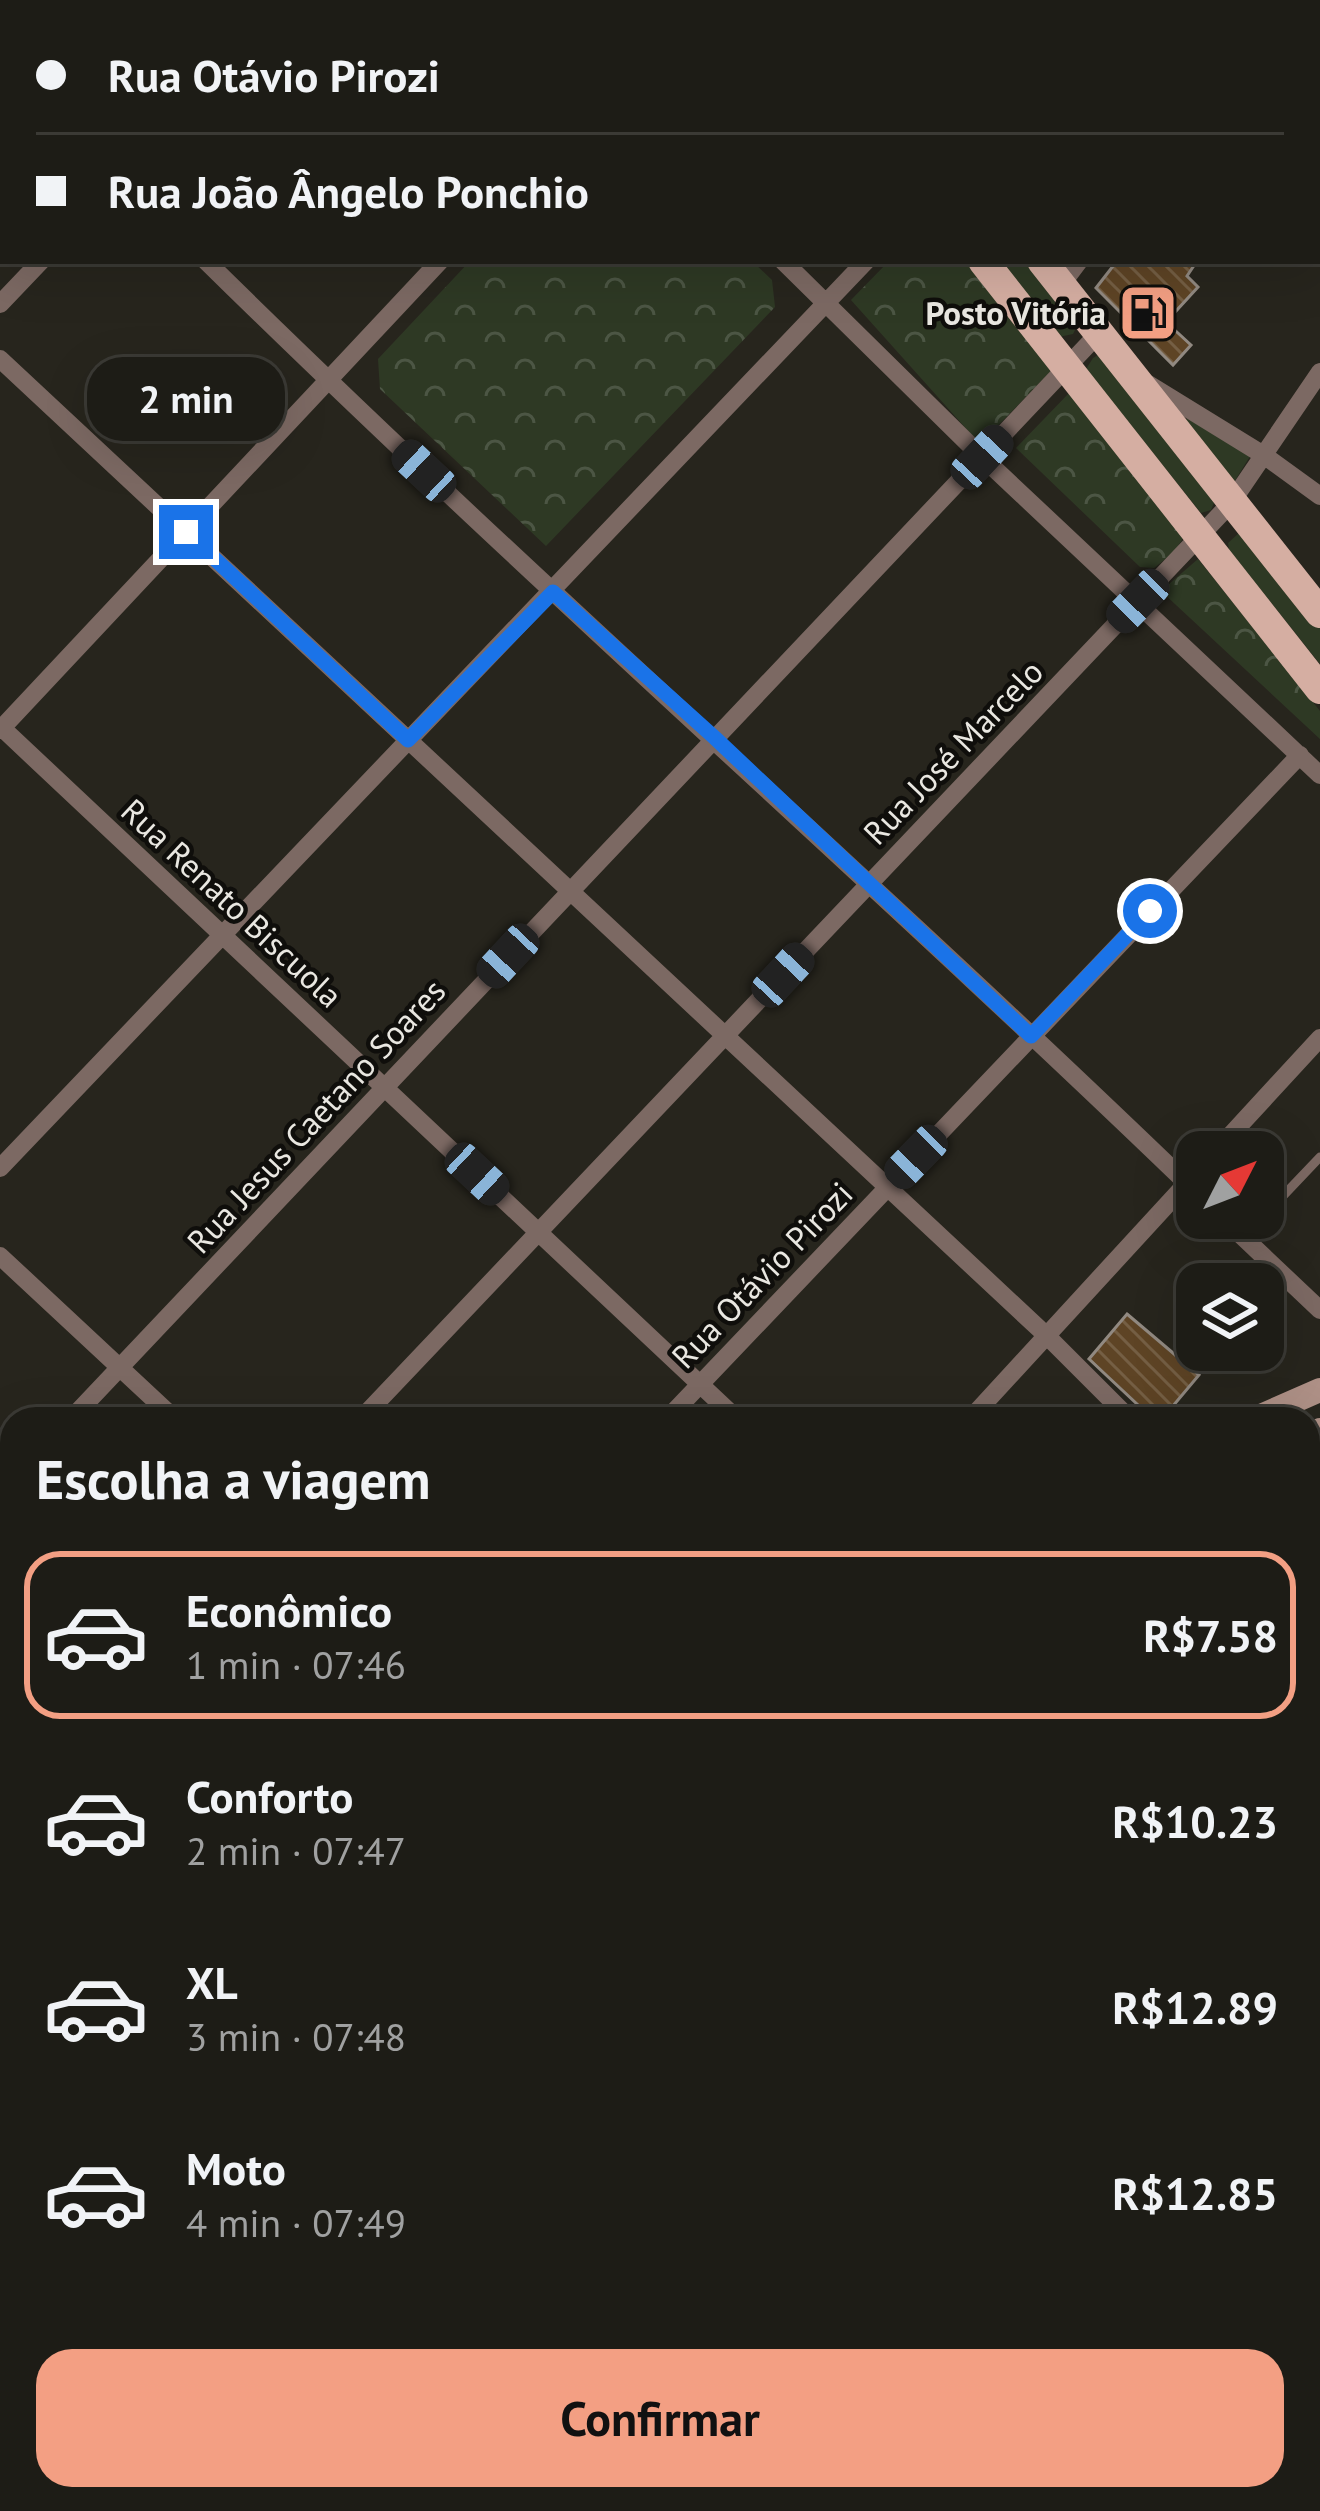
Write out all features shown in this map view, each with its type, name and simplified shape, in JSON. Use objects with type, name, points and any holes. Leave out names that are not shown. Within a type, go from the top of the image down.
[{"type":"main road","points":[[985,264],[1320,689]]},
{"type":"main road","points":[[1061,269],[1099,332],[1320,614]]},
{"type":"main road","points":[[1281,1407],[1320,1390]]},
{"type":"street","points":[[0,304],[37,264]]},
{"type":"street","points":[[209,264],[553,592],[1176,1167]]},
{"type":"street","points":[[1,728],[437,264]]},
{"type":"street","points":[[786,264],[982,457],[1320,775]]},
{"type":"street","points":[[0,1168],[863,264]]},
{"type":"street","name":"Rua Jesus Caetano Soares","points":[[82,1407],[1099,332]]},
{"type":"street","points":[[0,359],[1118,1407]]},
{"type":"street","name":"Rua José Marcelo","points":[[373,1407],[1231,503],[1320,372]]},
{"type":"street","points":[[1132,374],[1320,496]]},
{"type":"street","name":"Rua Renato Biscuola","points":[[1,728],[724,1407]]},
{"type":"street","name":"Rua Otávio Pirozi","points":[[678,1407],[1300,755]]},
{"type":"street","points":[[1234,1131],[1320,1038]]},
{"type":"street","points":[[981,1407],[1176,1202]]},
{"type":"street","points":[[1245,1239],[1320,1310]]},
{"type":"street","points":[[0,1256],[162,1407]]},
{"type":"lane","points":[[1284,1196],[1320,1157]]},
{"type":"green space","points":[[467,264],[755,264],[772,280],[775,307],[546,546],[380,389],[378,359]]},
{"type":"green space","points":[[886,264],[967,264],[1053,369],[980,444],[851,300]]},
{"type":"green space","points":[[999,264],[1032,264],[1076,328],[1073,334],[1059,337]]},
{"type":"green space","points":[[1103,352],[1217,496],[1211,510],[1201,513],[1086,369]]},
{"type":"green space","points":[[1071,391],[1186,534],[1154,568],[1140,567],[1016,448]]},
{"type":"green space","points":[[1194,414],[1252,453],[1228,492],[1177,426]]},
{"type":"green space","points":[[1240,532],[1320,625],[1320,664],[1229,550],[1228,543]]},
{"type":"green space","points":[[1198,559],[1320,711],[1320,739],[1161,591]]},
{"type":"building","name":"Posto Vitória","points":[[1115,264],[1195,264],[1187,276],[1198,287],[1166,322],[1191,345],[1173,365],[1096,288]]},
{"type":"building","points":[[1127,1314],[1176,1356],[1176,1371],[1199,1375],[1172,1407],[1140,1407],[1089,1359]]},
{"type":"place","name":"Posto Vitória","points":[[1148,313]]},
{"type":"route","points":[[186,532],[408,740],[553,592],[1031,1036],[1150,911]]}]
